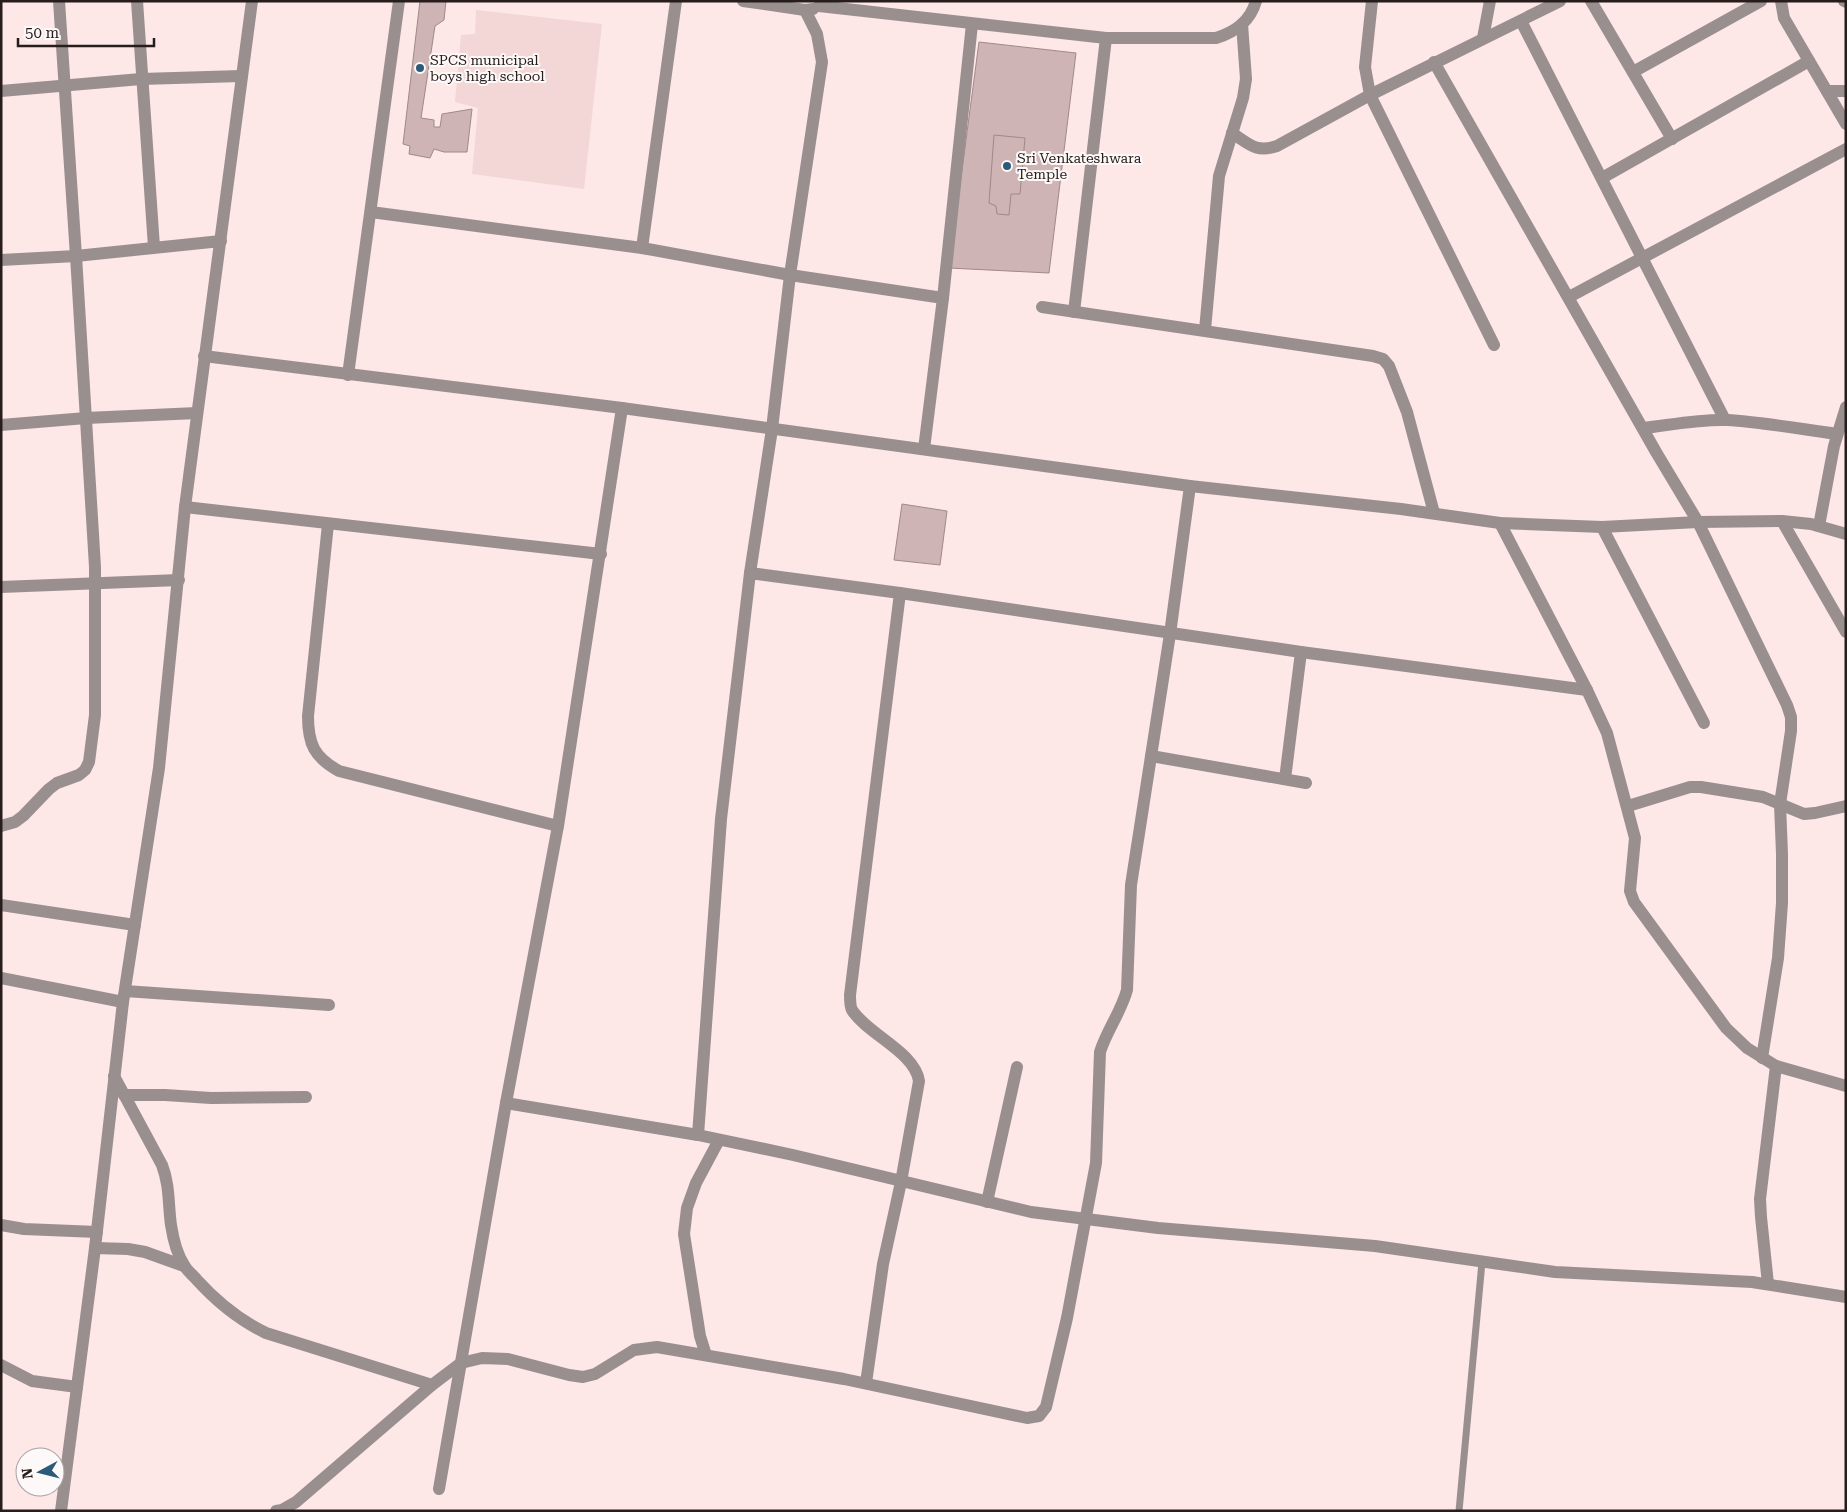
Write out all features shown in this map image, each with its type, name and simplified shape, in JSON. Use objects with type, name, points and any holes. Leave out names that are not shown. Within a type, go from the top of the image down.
[{"type":"street","points":[[1,826],[19,819],[49,788],[79,775],[85,770],[89,762],[95,715],[95,583],[59,1]]},
{"type":"street","points":[[136,1],[154,247]]},
{"type":"street","points":[[61,1511],[95,1248],[124,996],[158,768],[179,580],[185,507],[204,356],[252,1]]},
{"type":"street","points":[[348,375],[399,1]]},
{"type":"street","points":[[642,248],[676,1]]},
{"type":"street","points":[[743,1],[805,10],[822,4],[972,24],[1106,38],[1216,38],[1231,33],[1242,24],[1254,8],[1256,1]]},
{"type":"street","points":[[1372,1],[1365,67],[1370,95],[1494,346]]},
{"type":"street","points":[[1483,38],[1490,1]]},
{"type":"street","points":[[1232,133],[1256,148],[1266,150],[1277,146],[1434,62],[1560,1]]},
{"type":"street","points":[[1591,1],[1672,138]]},
{"type":"street","points":[[1633,72],[1761,1]]},
{"type":"street","points":[[1781,1],[1784,18],[1846,124]]},
{"type":"street","points":[[698,1135],[722,811],[750,573],[772,429],[790,275],[822,62],[817,34],[805,10]]},
{"type":"street","points":[[1521,21],[1725,420]]},
{"type":"street","points":[[924,449],[943,298],[972,24]]},
{"type":"street","points":[[1205,330],[1219,176],[1243,98],[1246,79],[1242,24]]},
{"type":"street","points":[[1074,312],[1106,38]]},
{"type":"street","points":[[1602,178],[1809,60]]},
{"type":"street","points":[[1434,62],[1698,522],[1789,711],[1791,731],[1780,804],[1782,854],[1778,958],[1762,1058]]},
{"type":"street","points":[[1,91],[63,84],[141,79],[241,76]]},
{"type":"street","points":[[1827,91],[1846,91]]},
{"type":"street","points":[[1569,297],[1846,149]]},
{"type":"street","points":[[371,212],[642,248],[790,275],[943,298]]},
{"type":"street","points":[[1,260],[76,256],[221,240]]},
{"type":"street","points":[[1042,307],[1205,330],[1383,359],[1389,366],[1407,412],[1434,513]]},
{"type":"street","points":[[204,356],[622,408],[1190,486],[1434,513],[1500,523],[1602,527],[1698,522],[1782,521],[1819,526],[1846,534]]},
{"type":"street","points":[[1819,526],[1837,434],[1846,407]]},
{"type":"street","points":[[438,1489],[506,1103],[558,826],[622,408]]},
{"type":"street","points":[[1,425],[197,412]]},
{"type":"street","points":[[1643,428],[1725,420],[1755,422],[1837,434]]},
{"type":"street","points":[[276,1511],[282,1510],[296,1502],[432,1385],[461,1363],[482,1358],[508,1359],[583,1377],[596,1374],[634,1350],[657,1346],[866,1383],[1027,1418],[1039,1416],[1046,1407],[1067,1318],[1086,1218],[1098,1146],[1098,1069],[1100,1052],[1105,1036],[1124,1002],[1127,990],[1131,885],[1170,634],[1190,486]]},
{"type":"street","points":[[185,507],[601,554]]},
{"type":"street","points":[[1782,521],[1846,632]]},
{"type":"street","points":[[1500,523],[1587,690],[1607,733],[1635,838],[1630,891],[1634,902],[1726,1028],[1747,1048],[1776,1066],[1846,1086]]},
{"type":"street","points":[[328,524],[308,716],[308,732],[314,751],[326,763],[339,771],[558,826]]},
{"type":"street","points":[[1602,527],[1704,723]]},
{"type":"street","points":[[750,573],[900,593],[1170,634],[1587,690]]},
{"type":"street","points":[[1,587],[179,580]]},
{"type":"street","points":[[866,1383],[883,1264],[901,1182],[919,1081],[918,1072],[912,1065],[882,1036],[859,1018],[851,1008],[850,994],[900,593]]},
{"type":"street","points":[[1285,779],[1301,652]]},
{"type":"street","points":[[1151,756],[1306,783]]},
{"type":"street","points":[[1628,806],[1690,787],[1701,787],[1764,797],[1804,814],[1846,806]]},
{"type":"street","points":[[1,905],[135,925]]},
{"type":"street","points":[[1,978],[124,996],[329,1005]]},
{"type":"street","points":[[1768,1284],[1760,1217],[1760,1199],[1776,1066]]},
{"type":"street","points":[[987,1202],[1017,1067]]},
{"type":"street","points":[[114,1076],[162,1165],[169,1187],[171,1224],[174,1238],[184,1266],[214,1298],[228,1311],[266,1333],[432,1385]]},
{"type":"street","points":[[124,1095],[211,1098],[306,1097]]},
{"type":"street","points":[[506,1103],[698,1135],[812,1159],[1031,1212],[1158,1228],[1367,1245],[1574,1274],[1735,1280],[1846,1297]]},
{"type":"street","points":[[706,1355],[698,1327],[684,1234],[687,1208],[696,1183],[719,1140]]},
{"type":"street","points":[[1,1225],[24,1229],[96,1232]]},
{"type":"street","points":[[95,1248],[128,1249],[145,1252],[184,1266]]},
{"type":"street","points":[[1,1365],[32,1381],[77,1387]]},
{"type":"lane","points":[[1459,1511],[1482,1262]]},
{"type":"shaded area","points":[[476,10],[602,24],[584,189],[472,174],[478,108],[455,102],[461,35],[475,34]]},
{"type":"building","name":"SPCS municipal boys high school","points":[[420,1],[446,1],[444,20],[435,26],[421,118],[434,120],[434,127],[440,127],[442,114],[472,109],[467,152],[444,152],[434,149],[430,158],[409,154],[410,146],[403,144]]},
{"type":"building","points":[[979,42],[1076,53],[1049,273],[949,268]]},
{"type":"building","name":"Sri Venkateshwara Temple","points":[[994,135],[1025,138],[1020,194],[1011,194],[1009,215],[997,214],[996,206],[989,203]]},
{"type":"building","points":[[902,504],[947,511],[940,565],[894,560]]},
{"type":"place","name":"SPCS municipal boys high school","points":[[420,68]]},
{"type":"place","name":"Sri Venkateshwara Temple","points":[[1007,166]]}]
